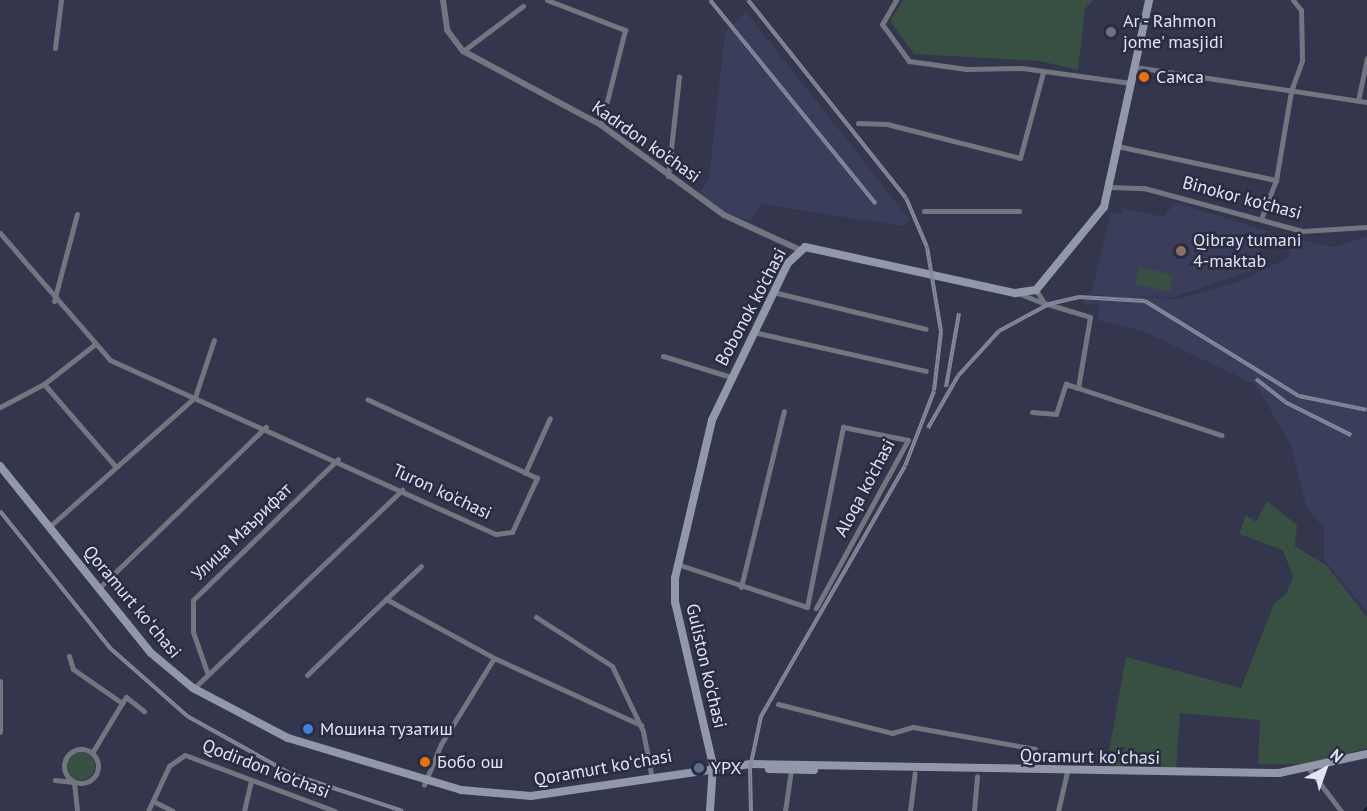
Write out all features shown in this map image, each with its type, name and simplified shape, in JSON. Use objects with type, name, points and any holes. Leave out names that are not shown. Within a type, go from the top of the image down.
[{"type":"main road","points":[[1036,290],[1095,221],[1110,187],[1149,0]]},
{"type":"main road","name":"Bobonok ko'chasi","points":[[677,564],[705,440],[731,377],[772,292],[798,249],[1020,294],[1036,290]]},
{"type":"main road","name":"Qoramurt koʻchasi","points":[[0,466],[151,653],[192,689]]},
{"type":"main road","name":"Qoramurt koʻchasi","points":[[0,471],[149,654],[192,689],[287,741],[425,783],[526,800],[713,767],[1067,773]]},
{"type":"main road","name":"Guliston ko'chasi","points":[[677,564],[675,602],[713,767],[710,811]]},
{"type":"main road","name":"Qoramurt koʻchasi","points":[[713,767],[977,776],[1309,771],[1367,756]]},
{"type":"street","points":[[55,48],[62,0]]},
{"type":"street","name":"Kadrdon ko'chasi","points":[[443,0],[447,30],[463,51],[601,125],[724,215],[798,249]]},
{"type":"street","points":[[547,0],[626,30],[601,125]]},
{"type":"street","points":[[896,0],[882,24],[909,61],[1043,72],[1131,83]]},
{"type":"street","points":[[1261,219],[1276,180],[1291,91],[1302,60],[1301,10],[1293,0]]},
{"type":"street","points":[[463,51],[523,6]]},
{"type":"street","points":[[1358,101],[1367,58]]},
{"type":"street","points":[[1135,67],[1367,102]]},
{"type":"street","points":[[858,123],[887,124],[1020,158],[1043,72]]},
{"type":"street","points":[[668,176],[679,77]]},
{"type":"street","points":[[1117,146],[1276,180]]},
{"type":"street","name":"Binokor ko'chasi","points":[[1110,187],[1144,188],[1313,232],[1367,227]]},
{"type":"street","points":[[924,211],[1019,211]]},
{"type":"street","points":[[54,301],[77,214]]},
{"type":"street","name":"Turon ko'chasi","points":[[0,233],[54,301],[94,345],[122,367],[338,459],[504,537],[512,532],[537,478],[525,473]]},
{"type":"street","points":[[1036,290],[1044,303]]},
{"type":"street","points":[[772,292],[926,329]]},
{"type":"street","points":[[1020,294],[1090,316],[1078,388]]},
{"type":"street","points":[[753,332],[926,371]]},
{"type":"street","points":[[49,527],[195,397],[214,340]]},
{"type":"street","points":[[0,407],[45,384],[94,345]]},
{"type":"street","points":[[663,356],[731,377]]},
{"type":"street","points":[[45,384],[115,466]]},
{"type":"street","points":[[1032,412],[1056,414],[1066,384],[1221,435]]},
{"type":"street","points":[[367,399],[525,473],[549,418]]},
{"type":"street","points":[[677,564],[741,587],[784,411]]},
{"type":"street","points":[[99,588],[266,427]]},
{"type":"street","name":"Aloqa ko'chasi","points":[[741,587],[807,607],[843,427],[908,440],[816,608]]},
{"type":"street","name":"Улица Маърифат","points":[[207,672],[193,632],[193,600],[338,459]]},
{"type":"street","points":[[192,689],[207,672],[402,490]]},
{"type":"street","points":[[306,675],[421,566]]},
{"type":"street","points":[[386,598],[494,658],[640,725]]},
{"type":"street","points":[[536,617],[612,666],[640,725],[652,777]]},
{"type":"street","points":[[69,656],[77,673],[122,703]]},
{"type":"street","points":[[425,783],[441,744],[494,658]]},
{"type":"street","points":[[0,682],[0,732]]},
{"type":"street","points":[[56,780],[74,782],[95,776],[92,753],[126,697],[144,711]]},
{"type":"street","points":[[778,704],[892,733],[913,727],[1035,749]]},
{"type":"street","points":[[77,811],[74,782],[64,768],[66,757],[81,749],[92,753]]},
{"type":"street","name":"Qodirdon ko'chasi","points":[[153,801],[169,766],[185,755],[335,811]]},
{"type":"street","points":[[785,811],[791,770]]},
{"type":"street","points":[[1309,771],[1341,811]]},
{"type":"street","points":[[910,811],[915,773]]},
{"type":"street","points":[[1058,811],[1067,773]]},
{"type":"street","points":[[974,811],[977,776]]},
{"type":"street","points":[[244,811],[251,781]]},
{"type":"street","points":[[148,811],[153,801],[172,811]]},
{"type":"shaded area","points":[[746,12],[910,220],[902,226],[762,204],[750,221],[725,213],[700,193],[709,178],[725,32]]},
{"type":"shaded area","name":"Qibray tumani 4-maktab","points":[[1175,202],[1266,231],[1254,270],[1174,297],[1091,295],[1111,212],[1122,215],[1123,208],[1164,217]]},
{"type":"shaded area","points":[[1367,236],[1367,612],[1324,560],[1324,529],[1306,506],[1291,445],[1256,385],[1143,331],[1097,320],[1100,304],[1084,305],[1084,298],[1113,295],[1177,299],[1235,283],[1288,258],[1291,238],[1335,247]]},
{"type":"green space","points":[[903,0],[1093,0],[1085,9],[1078,70],[1040,61],[914,54],[890,21]]},
{"type":"green space","points":[[1139,267],[1173,275],[1170,292],[1135,284]]},
{"type":"green space","points":[[1267,501],[1297,525],[1295,546],[1327,566],[1367,617],[1367,748],[1313,764],[1258,764],[1260,720],[1180,713],[1176,770],[1106,768],[1126,657],[1241,688],[1274,604],[1286,594],[1293,577],[1283,550],[1239,534],[1246,515],[1256,522]]},
{"type":"green space","points":[[81,752],[91,756],[95,766],[91,776],[81,780],[71,776],[67,766],[71,756]]},
{"type":"waterway","points":[[1364,811],[1367,808]]},
{"type":"railway","points":[[710,0],[876,204]]},
{"type":"railway","points":[[748,0],[906,198],[927,247],[941,332],[934,391],[905,466],[761,716],[750,768],[751,811]]},
{"type":"railway","points":[[928,428],[958,376],[999,331],[1049,304],[1079,297],[1145,301],[1299,396],[1367,410]]},
{"type":"railway","points":[[946,387],[959,313]]},
{"type":"railway","points":[[1256,379],[1285,402],[1351,435]]},
{"type":"railway","points":[[0,511],[110,648],[187,716],[291,774],[403,811]]},
{"type":"place","name":"Ar - Rahmon jome' masjidi","points":[[1111,32]]},
{"type":"place","name":"Самса","points":[[1144,77]]},
{"type":"place","name":"Qibray tumani 4-maktab","points":[[1181,251]]},
{"type":"place","name":"Мошина тузатиш","points":[[308,729]]},
{"type":"place","name":"Бобо ош","points":[[425,762]]},
{"type":"place","name":"YPX","points":[[699,768]]}]
